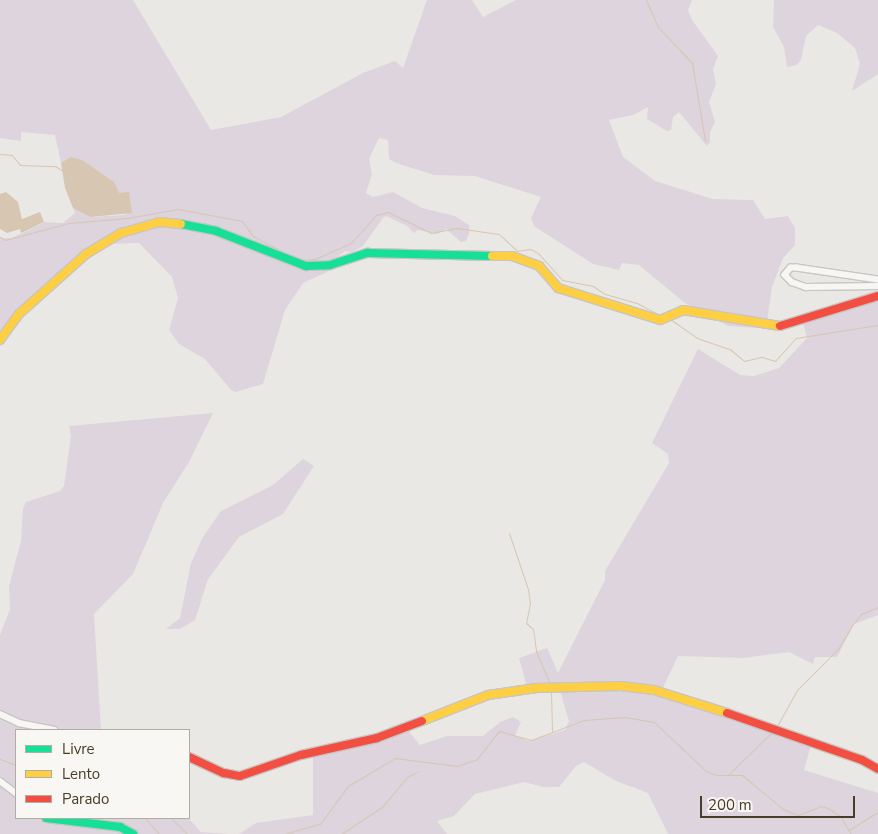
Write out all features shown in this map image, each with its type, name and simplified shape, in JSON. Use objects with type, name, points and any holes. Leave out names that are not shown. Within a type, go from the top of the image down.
[{"type":"street","points":[[0,340],[19,314],[92,250],[120,233],[159,222],[210,229],[250,242],[306,266],[330,265],[368,253],[512,256],[539,266],[558,288],[660,320],[683,310],[777,327],[878,296]]},
{"type":"street","points":[[878,280],[797,268],[791,268],[786,275],[792,282],[806,287],[878,286]]},
{"type":"street","points":[[190,757],[224,773],[240,776],[301,755],[377,738],[488,695],[536,688],[621,686],[654,690],[766,725],[862,760],[878,769]]},
{"type":"street","points":[[0,714],[19,723],[49,729]]},
{"type":"street","points":[[0,781],[15,792]]},
{"type":"street","points":[[53,819],[120,828],[133,834]]},
{"type":"shaded area","points":[[0,0],[133,0],[211,130],[281,117],[363,73],[395,61],[403,68],[427,0],[472,0],[483,17],[516,0],[692,0],[688,10],[692,20],[718,56],[713,69],[716,84],[709,102],[715,122],[710,132],[710,142],[707,146],[679,112],[673,117],[671,130],[667,131],[647,119],[648,107],[633,115],[609,120],[623,157],[655,181],[713,199],[753,200],[765,219],[788,216],[795,228],[795,245],[783,258],[772,287],[767,322],[757,328],[728,326],[685,303],[639,265],[622,263],[619,270],[593,264],[534,226],[531,218],[541,197],[475,176],[434,175],[396,163],[389,159],[388,140],[379,138],[369,159],[372,174],[366,193],[373,197],[393,192],[422,208],[455,216],[469,225],[469,234],[466,241],[461,242],[446,229],[437,234],[418,230],[414,233],[407,226],[386,216],[383,218],[363,246],[352,252],[345,251],[325,267],[328,271],[303,283],[285,310],[263,384],[235,392],[231,390],[205,359],[179,344],[169,330],[178,298],[172,277],[139,243],[102,244],[40,289],[0,335],[0,238],[12,238],[45,222],[63,223],[75,213],[73,208],[90,217],[125,215],[114,182],[84,161],[61,163],[55,135],[21,132],[21,141],[0,138]]},
{"type":"shaded area","points":[[774,0],[878,0],[878,74],[852,91],[860,64],[855,48],[837,33],[818,25],[806,36],[801,60],[797,65],[787,67],[784,47],[773,27]]},
{"type":"shaded area","points":[[71,157],[84,161],[114,182],[119,193],[129,192],[132,213],[90,217],[73,208],[65,188],[61,163]]},
{"type":"shaded area","points":[[6,192],[18,202],[22,219],[40,212],[44,222],[21,233],[20,229],[7,233],[0,229],[0,194]]},
{"type":"shaded area","points":[[878,291],[878,615],[854,624],[837,657],[815,657],[813,664],[789,652],[743,658],[678,656],[660,694],[811,745],[804,770],[878,793],[878,834],[668,834],[648,793],[616,781],[584,762],[576,766],[559,787],[543,787],[524,782],[475,794],[454,816],[437,821],[447,834],[239,834],[256,823],[313,815],[313,752],[405,727],[420,745],[447,736],[483,736],[500,722],[513,717],[521,722],[515,735],[528,741],[565,730],[569,721],[560,691],[527,687],[519,658],[547,648],[558,673],[605,580],[605,571],[669,463],[668,454],[652,443],[698,349],[740,375],[754,376],[779,368],[807,338],[802,319],[876,295]]},
{"type":"shaded area","points":[[213,413],[189,462],[163,503],[133,574],[94,614],[101,729],[15,729],[15,819],[189,819],[201,832],[229,834],[0,834],[0,635],[10,609],[9,586],[21,541],[23,508],[26,502],[60,491],[64,486],[71,436],[69,426]]},
{"type":"shaded area","points":[[303,459],[314,466],[283,514],[239,537],[208,579],[195,620],[180,629],[166,629],[180,618],[191,563],[203,537],[221,511],[273,485]]},
{"type":"waterway","points":[[646,0],[658,27],[692,63],[705,141]]},
{"type":"waterway","points":[[0,154],[12,155],[20,165],[55,166],[63,171]]},
{"type":"waterway","points":[[0,237],[5,240],[69,223],[127,218],[178,209],[242,221],[253,236],[288,255]]},
{"type":"waterway","points":[[301,260],[315,259],[351,243],[376,215],[388,212],[431,233],[457,228],[499,234],[517,251],[530,249],[538,253],[562,280],[593,286],[605,294],[637,303],[661,316]]},
{"type":"waterway","points":[[670,319],[697,338],[731,350],[744,361],[762,357],[775,361],[796,338],[878,325]]},
{"type":"waterway","points":[[509,533],[528,589],[530,603],[526,623],[533,629],[536,651],[549,681]]},
{"type":"waterway","points":[[777,726],[797,690],[838,649],[861,614],[878,607]]},
{"type":"waterway","points":[[551,690],[552,731]]},
{"type":"waterway","points":[[284,834],[320,824],[348,786],[395,758],[457,766],[477,759],[499,731],[531,740],[584,720],[625,717],[654,722],[706,771],[716,775],[742,775],[783,809],[798,815],[821,806],[828,808],[841,817],[851,834]]},
{"type":"waterway","points":[[728,775],[770,734]]},
{"type":"waterway","points":[[0,759],[15,765]]},
{"type":"waterway","points":[[341,834],[382,807],[407,777],[419,771]]},
{"type":"waterway","points":[[849,830],[878,812]]},
{"type":"waterway","points":[[146,819],[159,834]]},
{"type":"waterway","points":[[172,819],[187,834]]},
{"type":"traffic: fast","points":[[181,224],[216,231],[306,266],[330,265],[368,253],[492,256]]},
{"type":"traffic: fast","points":[[54,819],[120,827],[133,834]]},
{"type":"traffic: slow","points":[[0,340],[19,314],[86,254],[121,233],[159,222],[181,224]]},
{"type":"traffic: slow","points":[[492,256],[512,256],[539,266],[558,288],[660,320],[683,310],[780,326]]},
{"type":"traffic: slow","points":[[422,721],[488,695],[536,688],[621,686],[654,690],[727,713]]},
{"type":"traffic: jam","points":[[780,326],[878,296]]},
{"type":"traffic: jam","points":[[727,713],[862,760],[878,769]]},
{"type":"traffic: jam","points":[[190,757],[224,773],[240,776],[301,755],[377,738],[422,721]]}]
